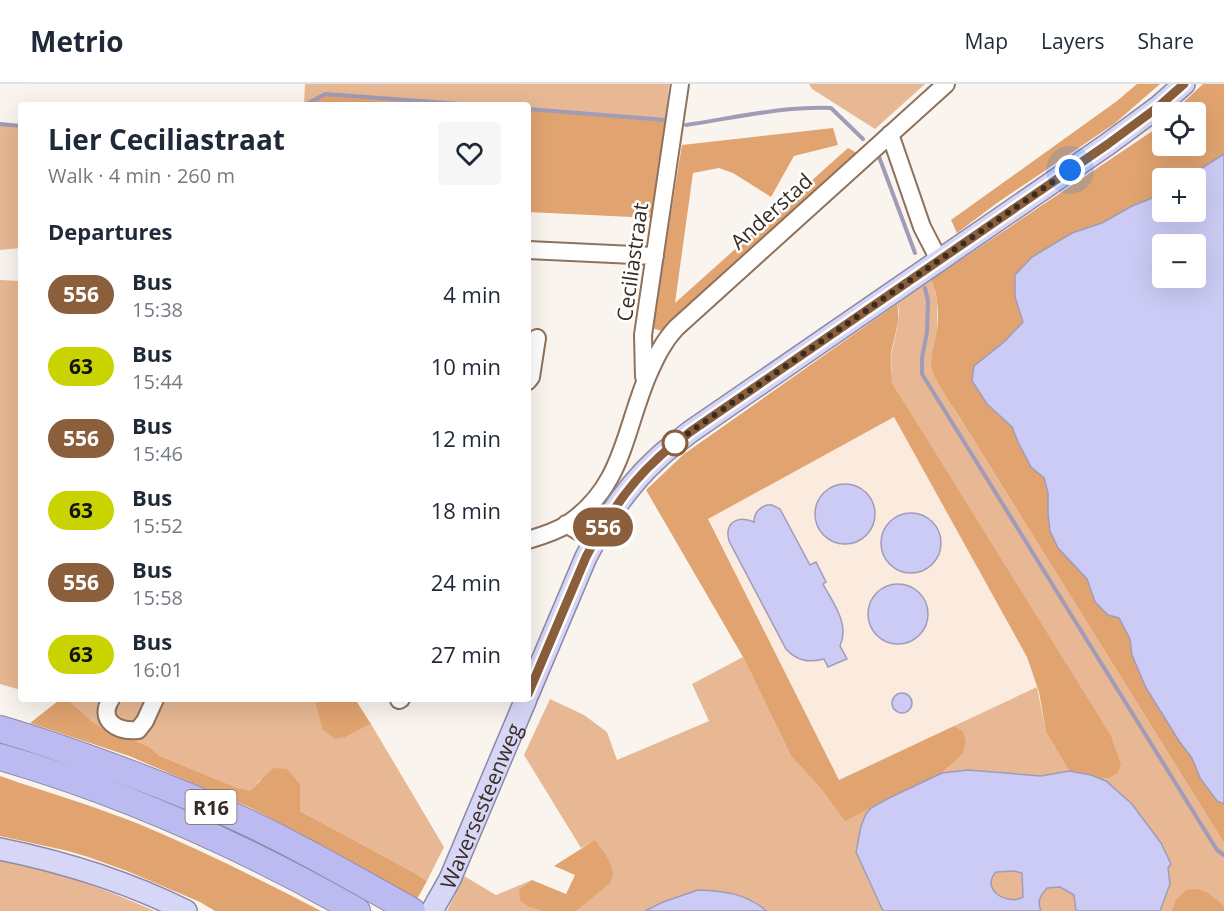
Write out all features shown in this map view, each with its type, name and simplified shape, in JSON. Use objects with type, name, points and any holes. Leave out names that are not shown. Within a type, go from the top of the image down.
[{"type":"highway","name":"R16","points":[[0,729],[111,766],[254,825],[411,911]]},
{"type":"highway","name":"R16","points":[[0,757],[108,793],[178,821],[283,870],[357,911]]},
{"type":"main road","points":[[531,687],[581,568],[595,541],[634,483],[656,459],[690,432],[1108,144],[1158,107],[1184,84]]},
{"type":"main road","name":"Waversesteenweg","points":[[432,911],[450,879],[525,702]]},
{"type":"main road","points":[[0,849],[72,866],[121,883],[186,911]]},
{"type":"street","name":"Ceciliastraat","points":[[531,539],[566,524],[590,506],[608,483],[644,384],[644,335],[680,84]]},
{"type":"street","name":"Anderstad","points":[[644,384],[659,350],[676,328],[946,84]]},
{"type":"street","points":[[890,134],[922,228],[939,260]]},
{"type":"street","points":[[531,250],[656,256]]},
{"type":"street","points":[[531,377],[537,338]]},
{"type":"street","points":[[566,524],[595,541]]},
{"type":"street","points":[[109,702],[106,717],[112,725],[129,731],[138,730],[154,702]]},
{"type":"shaded area","points":[[305,84],[669,84],[666,120],[531,109],[531,102],[434,102],[326,94],[310,102],[304,102]]},
{"type":"shaded area","points":[[809,84],[925,84],[875,129],[812,89]]},
{"type":"shaded area","points":[[1137,84],[1160,84],[1114,124],[997,203],[957,233],[951,220],[1117,101]]},
{"type":"shaded area","points":[[1203,84],[1224,84],[1224,154],[1202,168],[1152,168],[1152,198],[1102,223],[1072,233],[1015,297],[1023,322],[1004,342],[987,404],[1012,427],[1031,467],[1044,478],[1048,493],[1050,531],[1058,547],[1087,579],[1095,602],[1108,615],[1119,618],[1130,639],[1132,655],[1146,688],[1192,758],[1200,778],[1217,801],[1224,804],[1224,843],[942,390],[931,365],[938,315],[936,293],[931,280],[1152,131],[1152,156],[1206,156],[1206,102],[1184,102]]},
{"type":"shaded area","points":[[325,94],[434,102],[310,102]]},
{"type":"shaded area","points":[[531,109],[666,120],[653,218],[531,212]]},
{"type":"shaded area","points":[[0,124],[18,126],[18,248],[0,250]]},
{"type":"shaded area","points":[[833,128],[838,145],[794,156],[771,197],[733,173],[719,168],[693,173],[675,303],[848,148],[859,154],[665,332],[652,328],[682,145]]},
{"type":"shaded area","points":[[0,280],[18,281],[18,689],[0,684]]},
{"type":"shaded area","points":[[931,280],[937,301],[937,334],[931,359],[955,410],[1224,843],[1224,906],[1175,901],[1171,911],[1160,911],[1171,863],[1161,843],[1132,804],[1102,779],[1109,778],[921,431],[892,383],[891,355],[897,329],[899,311],[897,304]]},
{"type":"shaded area","points":[[897,304],[898,323],[891,353],[892,383],[1111,736],[1121,765],[1117,773],[1102,779],[1069,771],[1046,732],[1039,692],[1027,657],[894,417],[708,519],[839,780],[954,726],[962,730],[966,741],[962,755],[942,773],[845,821],[822,790],[791,756],[743,657],[646,490],[684,454]]},
{"type":"shaded area","points":[[894,417],[1027,657],[1037,687],[839,780],[708,518]]},
{"type":"shaded area","points":[[743,657],[791,756],[845,820],[871,808],[866,814],[868,880],[883,911],[767,911],[755,902],[663,902],[645,911],[576,911],[581,906],[595,841],[581,848],[524,755],[550,699],[584,715],[607,732],[617,760],[709,721],[692,684]]},
{"type":"shaded area","points":[[1037,687],[1046,732],[1069,771],[1041,776],[968,770],[942,773],[962,755],[962,730],[954,726]]},
{"type":"shaded area","points":[[57,702],[70,702],[93,722],[113,735],[131,739],[148,746],[160,756],[250,791],[273,768],[287,769],[300,784],[300,811],[427,881],[417,899],[251,808],[129,756],[30,723]]},
{"type":"shaded area","points":[[70,702],[315,702],[322,729],[346,737],[371,724],[444,847],[427,881],[300,811],[260,780],[250,792],[238,788],[160,756],[148,746],[113,735],[93,722]]},
{"type":"shaded area","points":[[315,702],[357,702],[371,724],[346,737],[335,739],[322,729]]},
{"type":"shaded area","points":[[0,776],[139,824],[321,911],[215,911],[200,902],[88,857],[0,836]]},
{"type":"shaded area","points":[[595,840],[606,855],[613,875],[610,883],[576,911],[541,911],[529,907],[520,900],[519,889],[532,880],[566,894],[575,875],[554,866]]},
{"type":"shaded area","points":[[0,858],[78,881],[155,911],[0,911]]},
{"type":"shaded area","points":[[996,872],[1022,873],[1023,897],[1011,901],[993,890],[991,882]]},
{"type":"shaded area","points":[[464,876],[496,895],[532,880],[519,889],[529,907],[541,911],[447,911]]},
{"type":"shaded area","points":[[1060,887],[1074,895],[1076,911],[1041,911],[1039,901],[1047,888]]},
{"type":"shaded area","points":[[1198,889],[1208,893],[1224,906],[1224,911],[1171,911],[1175,901],[1186,890]]},
{"type":"water","points":[[1224,154],[1224,804],[1217,801],[1200,778],[1192,758],[1146,688],[1132,655],[1130,639],[1119,618],[1108,615],[1095,602],[1087,579],[1058,548],[1050,531],[1048,493],[1044,478],[1031,467],[1012,427],[987,404],[972,381],[974,366],[1004,342],[1023,322],[1015,297],[1015,275],[1032,257],[1072,233],[1102,223],[1152,198],[1152,222],[1206,222],[1206,168],[1202,168]]},
{"type":"water","points":[[839,484],[851,484],[862,489],[870,497],[875,514],[873,526],[862,539],[851,544],[839,544],[828,539],[820,531],[815,520],[815,508],[820,497],[828,489]]},
{"type":"water","points":[[767,505],[780,509],[810,565],[816,562],[826,582],[823,584],[842,622],[843,638],[840,646],[847,659],[828,667],[824,659],[803,660],[786,649],[729,541],[730,525],[743,519],[754,522],[757,511]]},
{"type":"water","points":[[905,513],[917,513],[933,521],[939,531],[941,543],[939,555],[933,565],[917,573],[905,573],[889,565],[881,549],[881,537],[889,521]]},
{"type":"water","points":[[892,584],[904,584],[920,592],[926,602],[928,614],[926,626],[920,636],[904,644],[892,644],[876,636],[868,620],[868,608],[876,592]]},
{"type":"water","points":[[902,693],[909,696],[912,703],[909,710],[902,713],[895,710],[892,703],[895,696]]},
{"type":"water","points":[[968,770],[1041,776],[1069,771],[1091,775],[1106,781],[1132,804],[1161,843],[1171,864],[1168,868],[1170,884],[1160,911],[1076,911],[1074,895],[1060,887],[1047,888],[1039,901],[1041,911],[883,911],[856,852],[866,814],[871,808],[889,798],[942,773]],"holes":[[[996,872],[1022,873],[1023,897],[1003,898],[993,890],[991,884]]]},
{"type":"water","points":[[698,890],[734,894],[750,900],[767,911],[645,911]]},
{"type":"waterway","points":[[310,102],[325,94],[434,102]]},
{"type":"waterway","points":[[686,125],[777,111],[831,108],[863,139]]},
{"type":"waterway","points":[[531,109],[666,120]]},
{"type":"waterway","points":[[0,124],[18,126]]},
{"type":"waterway","points":[[878,154],[915,253]]},
{"type":"waterway","points":[[925,288],[928,301],[927,332],[922,358],[922,374],[1217,850],[1224,855]]},
{"type":"bus line","name":"556","points":[[531,687],[586,557],[611,514],[634,483],[656,459],[690,432],[1108,144],[1158,107],[1184,84]]},
{"type":"route","points":[[675,443],[673,445],[1070,170]]}]
